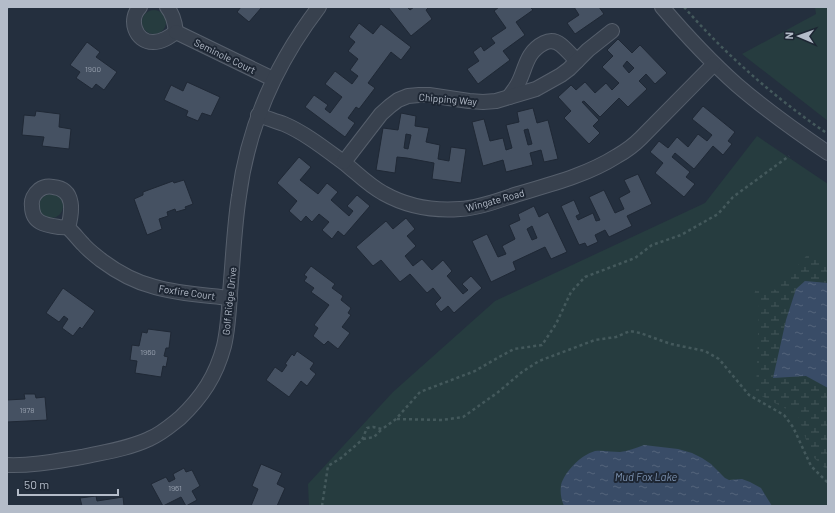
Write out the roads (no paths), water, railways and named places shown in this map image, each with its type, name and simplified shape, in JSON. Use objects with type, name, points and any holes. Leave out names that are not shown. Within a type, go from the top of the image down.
[{"type":"street","points":[[140,7],[135,13],[135,30],[142,39],[153,42],[166,38],[176,32],[175,22],[167,7]]},
{"type":"street","name":"Golf Ridge Drive","points":[[7,465],[42,464],[132,446],[160,434],[190,408],[203,392],[218,364],[224,345],[230,298],[239,196],[250,143],[258,115],[273,80],[286,55],[301,31],[319,7]]},
{"type":"street","points":[[662,7],[684,33],[736,84],[765,108],[828,153]]},
{"type":"street","name":"Chipping Way","points":[[344,162],[381,114],[398,100],[408,96],[429,95],[469,101],[496,101],[536,88],[548,82],[569,69],[588,50],[612,31]]},
{"type":"street","name":"Seminole Court","points":[[176,32],[273,80]]},
{"type":"street","points":[[508,97],[517,86],[532,52],[544,43],[549,41],[561,45],[577,61]]},
{"type":"street","name":"Wingate Road","points":[[258,115],[284,124],[320,145],[344,162],[382,193],[397,200],[416,206],[435,209],[460,209],[479,206],[566,179],[604,164],[629,149],[714,64]]},
{"type":"street","name":"Foxfire Court","points":[[68,228],[96,256],[132,279],[154,287],[177,292],[230,298]]},
{"type":"water","points":[[805,281],[828,283],[828,388],[806,376],[773,378],[786,320],[796,289]]},
{"type":"water","name":"Mud Fox Lake","points":[[644,445],[678,449],[692,453],[711,464],[725,478],[729,480],[742,479],[761,488],[772,506],[564,506],[561,496],[561,485],[563,480],[574,464],[584,456],[595,451],[620,452]]}]
